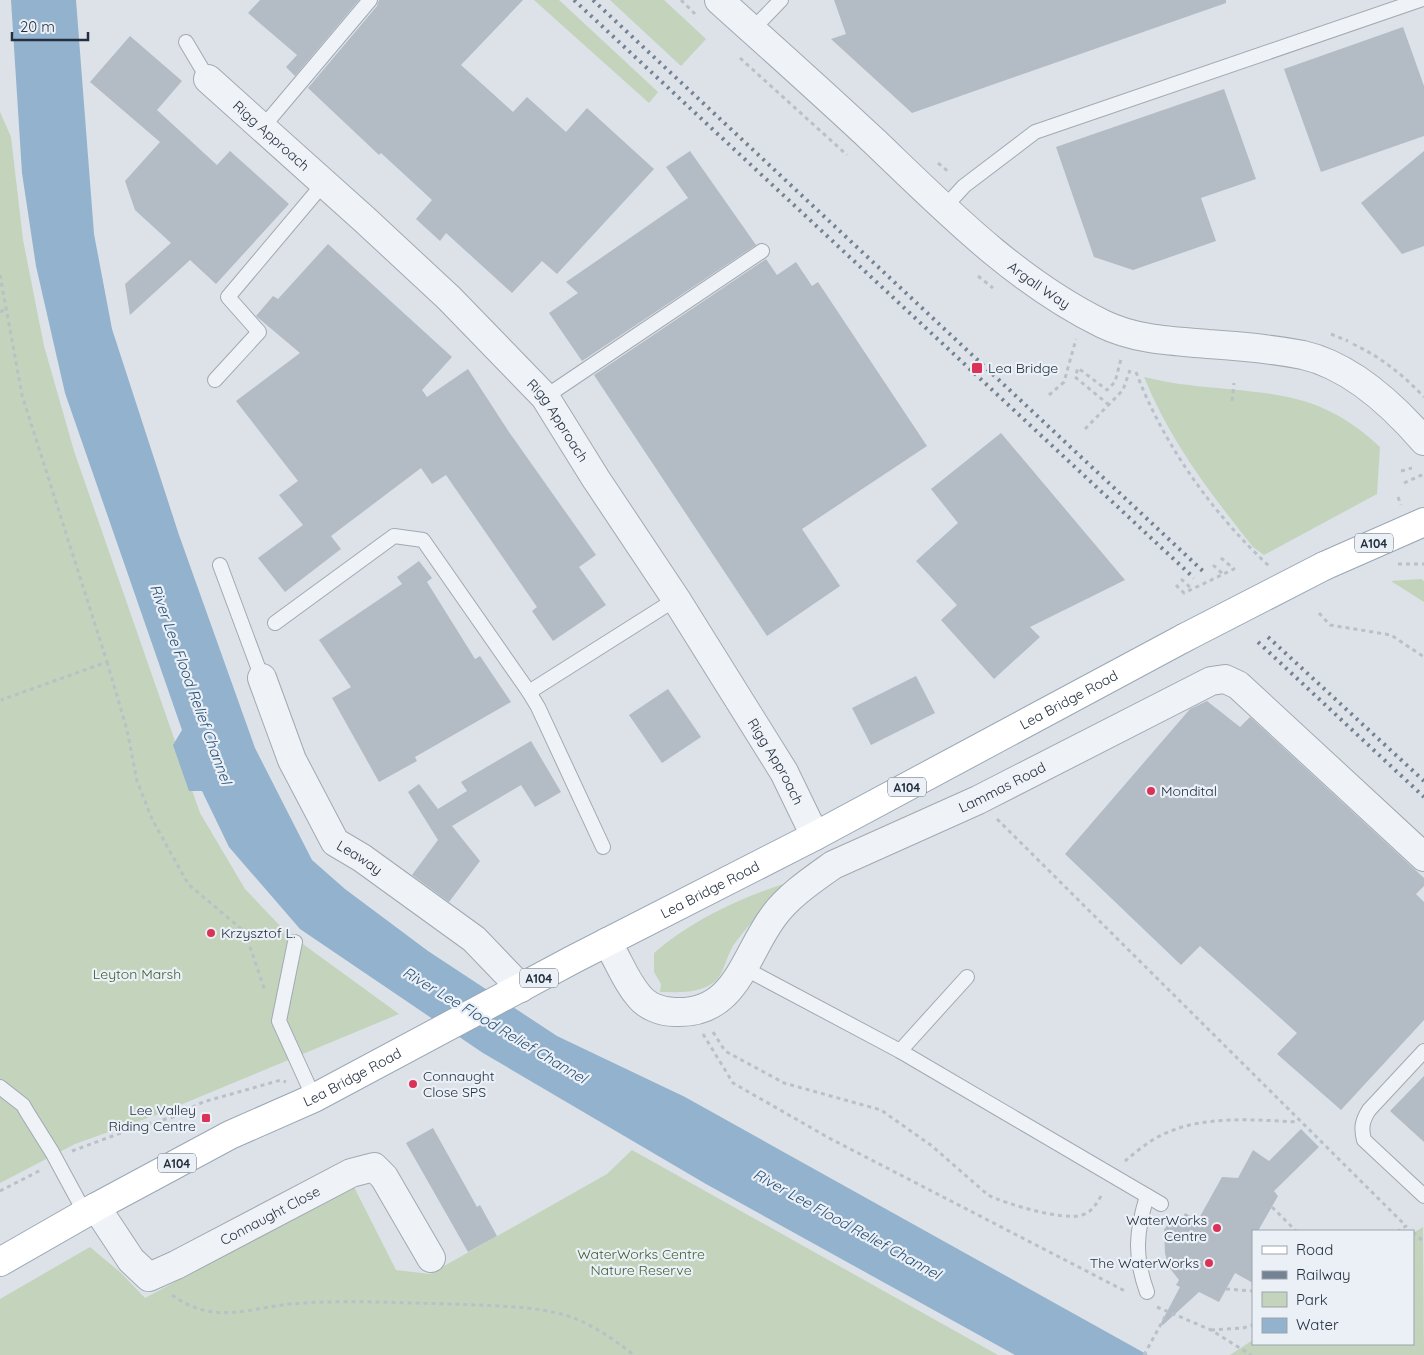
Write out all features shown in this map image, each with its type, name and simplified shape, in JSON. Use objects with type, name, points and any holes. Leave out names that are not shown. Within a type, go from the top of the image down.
[{"type":"main road","name":"Lea Bridge Road","points":[[0,1262],[90,1210],[230,1135],[314,1098],[410,1048],[607,942],[815,836],[1184,638],[1324,566],[1424,522]]},
{"type":"street","name":"Argall Way","points":[[719,0],[874,141],[943,209],[1042,287],[1104,324],[1132,334],[1165,341],[1304,356],[1333,366],[1384,400],[1424,441]]},
{"type":"street","name":"Rigg Approach","points":[[208,79],[449,298],[545,397],[596,479],[676,599],[784,772],[815,836]]},
{"type":"street","name":"Leaway","points":[[262,678],[292,760],[335,842],[362,858],[474,938],[513,993]]},
{"type":"street","name":"Lammas Road","points":[[607,942],[638,996],[652,1006],[666,1012],[696,1009],[726,995],[744,968],[773,916],[812,879],[833,865],[978,800],[1211,681],[1225,679],[1238,685],[1424,857]]},
{"type":"street","name":"Connaught Close","points":[[156,1282],[176,1265],[351,1173],[369,1167],[380,1172],[384,1177],[431,1258]]},
{"type":"street","points":[[90,1210],[131,1260],[156,1282]]},
{"type":"lane","points":[[262,128],[370,0]]},
{"type":"lane","points":[[752,30],[781,0]]},
{"type":"lane","points":[[943,209],[964,186],[1035,132],[1420,0]]},
{"type":"lane","points":[[186,42],[208,79]]},
{"type":"lane","points":[[215,380],[259,332],[228,297],[324,184]]},
{"type":"lane","points":[[545,397],[762,251]]},
{"type":"lane","points":[[276,623],[394,536],[423,540],[538,707],[603,847]]},
{"type":"lane","points":[[220,565],[262,678]]},
{"type":"lane","points":[[529,692],[676,599]]},
{"type":"lane","points":[[295,942],[279,1021],[314,1098]]},
{"type":"lane","points":[[744,968],[900,1051],[1161,1204]]},
{"type":"lane","points":[[900,1051],[967,977]]},
{"type":"lane","points":[[1424,1051],[1369,1110],[1363,1119],[1361,1129],[1364,1140],[1424,1196]]},
{"type":"lane","points":[[0,1087],[23,1105],[90,1210]]},
{"type":"lane","points":[[1147,1196],[1138,1225],[1140,1272],[1147,1292]]},
{"type":"path","points":[[0,275],[22,395],[107,662],[127,730],[137,781],[152,819],[188,884],[245,932],[266,994]]},
{"type":"path","points":[[0,312],[6,309]]},
{"type":"path","points":[[1049,396],[1064,382],[1077,336]]},
{"type":"path","points":[[1110,405],[1075,377],[1078,368],[1107,390],[1114,382],[1120,362]]},
{"type":"path","points":[[1085,428],[1123,390],[1130,370]]},
{"type":"path","points":[[1136,372],[1147,400],[1185,465],[1240,539],[1272,568]]},
{"type":"path","points":[[1232,401],[1234,384]]},
{"type":"path","points":[[1401,472],[1412,468]]},
{"type":"path","points":[[1404,483],[1424,474]]},
{"type":"path","points":[[1398,498],[1400,503]]},
{"type":"path","points":[[1176,585],[1184,593],[1234,569],[1220,556]]},
{"type":"path","points":[[1213,565],[1223,574]]},
{"type":"path","points":[[1181,579],[1192,589]]},
{"type":"path","points":[[1319,613],[1330,625],[1391,635],[1424,657]]},
{"type":"path","points":[[1,700],[107,662]]},
{"type":"path","points":[[978,800],[1299,1122],[1410,1230]]},
{"type":"path","points":[[696,1009],[725,1051],[784,1083],[881,1110],[932,1146],[988,1195],[998,1200],[1030,1210],[1081,1216],[1092,1210],[1106,1188]]},
{"type":"path","points":[[696,1009],[710,1047],[734,1083],[829,1138],[1128,1292]]},
{"type":"path","name":"Lea Bridge Road","points":[[0,1191],[84,1145],[173,1117],[203,1102],[281,1080],[286,1082]]},
{"type":"path","points":[[1120,1166],[1141,1148],[1166,1133],[1194,1124],[1233,1120],[1299,1122]]},
{"type":"path","points":[[1272,1207],[1295,1230]]},
{"type":"path","points":[[1400,1230],[1406,1226]]},
{"type":"path","points":[[1414,1234],[1424,1242]]},
{"type":"path","points":[[156,1282],[185,1305],[198,1310],[233,1314],[302,1302],[498,1306],[542,1310],[566,1315],[591,1325],[634,1355]]},
{"type":"path","points":[[1226,1289],[1252,1291]]},
{"type":"path","points":[[1154,1306],[1211,1330],[1251,1355]]},
{"type":"path","points":[[1144,1355],[1168,1313]]},
{"type":"path","points":[[1211,1330],[1243,1328],[1252,1325]]},
{"type":"green space","points":[[534,0],[559,0],[658,92],[649,103]]},
{"type":"green space","points":[[610,0],[664,0],[706,39],[681,66]]},
{"type":"green space","name":"Leyton Marsh","points":[[0,112],[11,137],[23,240],[44,346],[74,451],[200,813],[245,889],[285,931],[399,1014],[156,1115],[75,1144],[0,1183]]},
{"type":"green space","points":[[1144,377],[1178,384],[1268,393],[1313,404],[1335,414],[1357,428],[1380,447],[1377,494],[1264,555],[1253,547],[1192,466],[1166,423]]},
{"type":"green space","points":[[1421,579],[1424,581],[1424,602],[1391,581]]},
{"type":"green space","points":[[793,881],[762,911],[742,935],[732,948],[720,975],[713,983],[694,991],[660,992],[661,984],[654,972],[654,953],[702,919],[738,901]]},
{"type":"green space","name":"WaterWorks Centre Nature Reserve","points":[[632,1150],[998,1355],[0,1355],[0,1299],[90,1247],[121,1273],[145,1298],[354,1187],[396,1270],[430,1274],[607,1174]]},
{"type":"green space","points":[[1423,1227],[1424,1355],[1230,1355],[1252,1341],[1252,1345],[1414,1345],[1414,1232]]},
{"type":"water","name":"River Lee Flood Relief Channel","points":[[11,0],[76,0],[94,234],[112,329],[179,535],[255,748],[312,860],[345,889],[428,951],[557,1036],[685,1097],[1148,1355],[1015,1355],[706,1184],[483,1053],[300,929],[229,847],[202,791],[189,791],[173,745],[182,730],[65,393],[36,266],[22,173]]},
{"type":"building","points":[[260,0],[359,0],[295,76],[286,67],[297,55],[248,13]]},
{"type":"building","points":[[379,0],[523,0],[461,65],[513,112],[527,97],[566,132],[587,108],[654,169],[557,274],[542,261],[512,293],[446,233],[440,241],[416,219],[432,200],[381,153],[379,155],[308,88],[377,6]]},
{"type":"building","points":[[834,0],[1226,0],[1226,3],[912,113],[831,39],[846,34]]},
{"type":"building","points":[[1403,27],[1424,86],[1424,136],[1321,172],[1284,69]]},
{"type":"building","points":[[130,36],[182,81],[157,110],[217,165],[230,151],[289,204],[216,284],[190,260],[130,315],[125,284],[171,243],[135,210],[125,181],[160,142],[90,82]]},
{"type":"building","points":[[1224,89],[1256,179],[1201,198],[1216,241],[1133,270],[1094,257],[1056,147]]},
{"type":"building","points":[[690,151],[756,245],[582,361],[549,313],[578,293],[566,282],[688,198],[666,167]]},
{"type":"building","points":[[1424,151],[1424,246],[1402,254],[1361,203]]},
{"type":"building","points":[[328,244],[452,357],[422,390],[427,397],[468,369],[509,432],[596,555],[579,567],[606,605],[553,641],[532,611],[537,607],[446,475],[432,484],[421,468],[331,536],[341,549],[285,592],[258,558],[303,525],[279,495],[298,481],[236,401],[300,353],[256,316],[273,296],[278,299]]},
{"type":"building","points":[[766,259],[777,275],[796,262],[812,286],[818,282],[927,446],[802,529],[840,586],[767,636],[594,375]]},
{"type":"building","points":[[1001,433],[1125,580],[1030,627],[1040,637],[994,679],[941,620],[957,605],[916,561],[958,523],[931,489]]},
{"type":"building","points":[[419,561],[432,578],[427,582],[475,659],[480,656],[511,702],[415,757],[417,761],[379,782],[332,698],[351,687],[319,640],[402,584],[397,577]]},
{"type":"building","points":[[916,676],[935,713],[871,745],[852,708]]},
{"type":"building","points":[[668,689],[701,737],[662,763],[629,715]]},
{"type":"building","points":[[1207,701],[1240,727],[1250,717],[1424,878],[1424,886],[1416,894],[1424,902],[1424,1020],[1341,1110],[1277,1054],[1297,1033],[1200,946],[1181,965],[1065,854],[1190,709]]},
{"type":"building","points":[[531,741],[561,792],[535,807],[521,785],[452,826],[480,861],[449,902],[412,875],[438,840],[408,792],[419,784],[438,809],[467,791],[461,782]]},
{"type":"building","points":[[1424,1076],[1424,1142],[1390,1111]]},
{"type":"building","points":[[433,1128],[477,1207],[480,1205],[497,1236],[468,1252],[406,1143]]},
{"type":"building","name":"WaterWorks Centre","points":[[1301,1129],[1319,1147],[1274,1191],[1278,1196],[1259,1230],[1252,1230],[1252,1282],[1235,1273],[1219,1302],[1199,1292],[1163,1325],[1161,1323],[1180,1287],[1176,1285],[1179,1280],[1168,1266],[1165,1253],[1164,1230],[1172,1218],[1181,1223],[1185,1213],[1198,1220],[1222,1177],[1238,1178],[1253,1150],[1269,1161]]},
{"type":"railway","points":[[574,0],[1194,578]]},
{"type":"railway","points":[[593,0],[1205,573]]},
{"type":"railway","points":[[1268,637],[1424,781]]},
{"type":"railway","points":[[1258,642],[1424,797]]},
{"type":"place","name":"Lea Bridge","points":[[977,368]]},
{"type":"place","name":"Mondital","points":[[1151,791]]},
{"type":"place","name":"Krzysztof L.","points":[[211,933]]},
{"type":"place","name":"Connaught Close SPS","points":[[413,1084]]},
{"type":"place","name":"Lee Valley Riding Centre","points":[[206,1118]]},
{"type":"place","name":"WaterWorks Centre","points":[[1217,1228]]},
{"type":"place","name":"The WaterWorks","points":[[1209,1263]]}]
